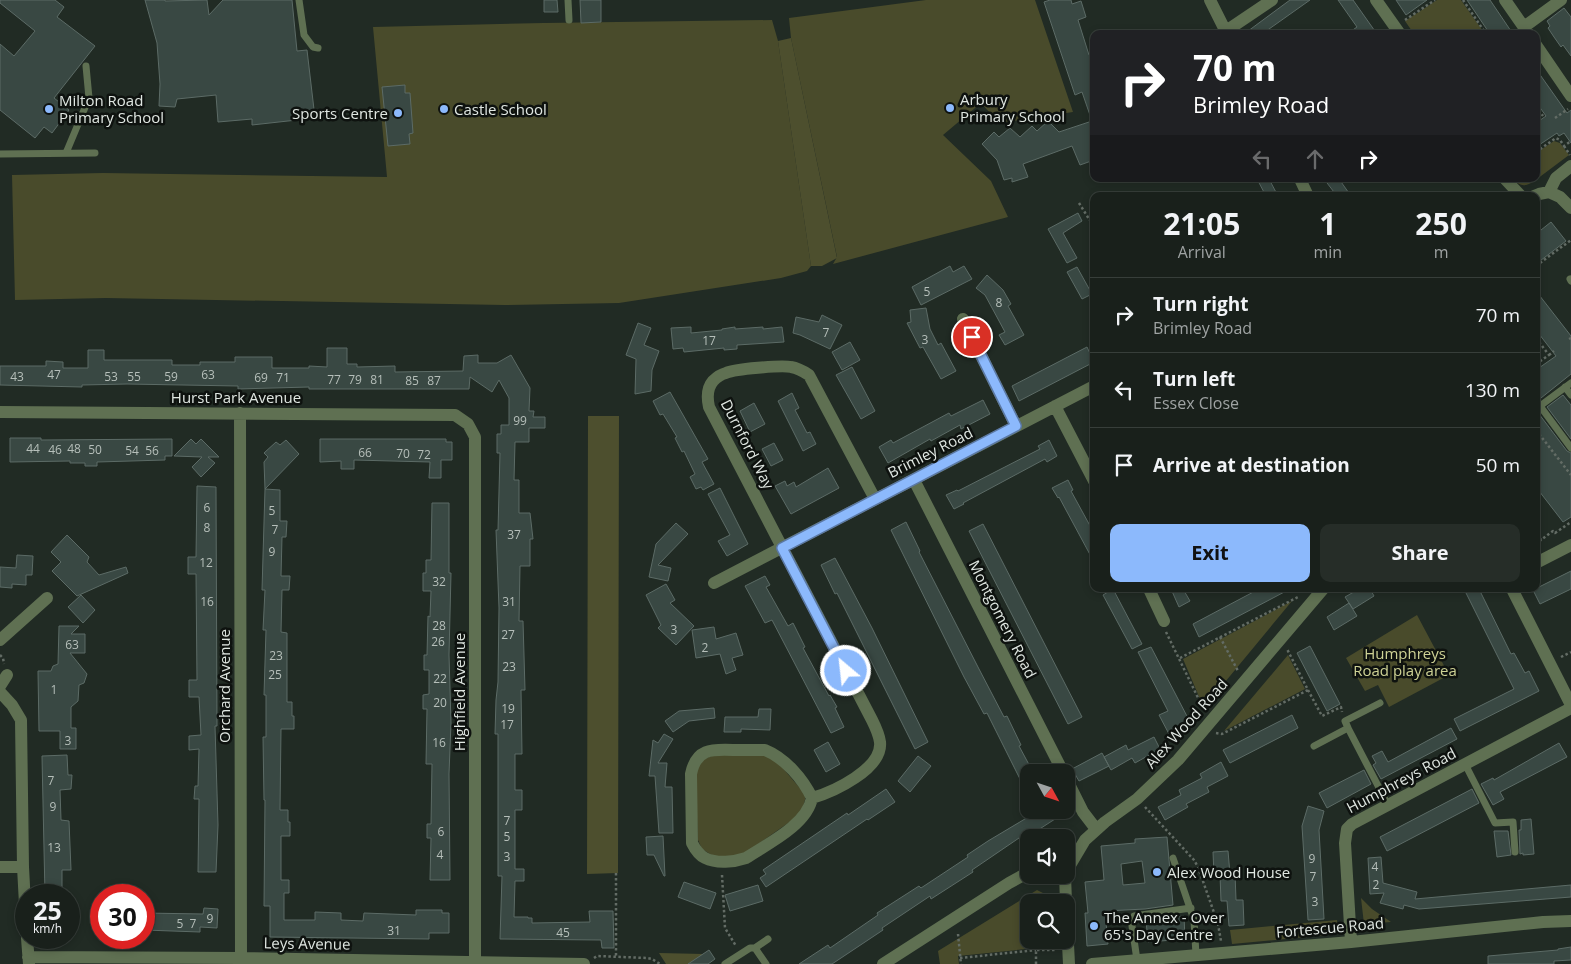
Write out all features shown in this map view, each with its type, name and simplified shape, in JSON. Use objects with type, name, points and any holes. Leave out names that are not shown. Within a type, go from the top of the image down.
[{"type":"street","points":[[1210,0],[1225,30]]},
{"type":"street","points":[[1230,30],[1272,0]]},
{"type":"street","points":[[1376,0],[1397,30]]},
{"type":"street","points":[[1505,0],[1526,30],[1561,0]]},
{"type":"street","points":[[1540,50],[1571,96]]},
{"type":"street","points":[[1550,192],[1556,178],[1571,166]]},
{"type":"street","points":[[1508,182],[1517,192]]},
{"type":"street","points":[[1540,194],[1550,192],[1560,197],[1571,208]]},
{"type":"street","points":[[963,319],[1016,426]]},
{"type":"street","name":"Durnford Way","points":[[812,798],[832,792],[867,768],[877,759],[880,742],[872,720],[709,407],[708,390],[714,381],[727,372],[781,366],[792,367],[809,375],[875,499]]},
{"type":"street","name":"Brimley Road","points":[[714,583],[1090,388]]},
{"type":"street","points":[[1055,406],[1090,473]]},
{"type":"street","name":"Hurst Park Avenue","points":[[0,412],[455,415],[468,424]]},
{"type":"street","name":"Orchard Avenue","points":[[240,413],[241,958]]},
{"type":"street","name":"Highfield Avenue","points":[[468,424],[475,437],[474,962]]},
{"type":"street","name":"Montgomery Road","points":[[914,480],[1059,764]]},
{"type":"street","points":[[1540,562],[1571,545]]},
{"type":"street","points":[[1150,592],[1164,621]]},
{"type":"street","name":"Alex Wood Road","points":[[1075,857],[1081,846],[1096,829],[1137,799],[1178,760],[1320,592]]},
{"type":"street","points":[[1514,592],[1571,707]]},
{"type":"street","points":[[0,640],[47,598]]},
{"type":"street","points":[[0,686],[7,675]]},
{"type":"street","points":[[0,692],[22,720],[24,884]]},
{"type":"street","name":"Humphreys Road","points":[[1351,942],[1345,834],[1352,824],[1571,707]]},
{"type":"street","points":[[712,750],[765,750],[773,753],[806,786],[812,798],[810,805],[798,822],[746,858],[736,862],[721,862],[705,858],[697,852],[692,843],[691,774],[697,758],[703,753],[712,750]]},
{"type":"street","points":[[1075,795],[1096,829]]},
{"type":"street","points":[[0,867],[23,868]]},
{"type":"street","points":[[883,964],[1020,877]]},
{"type":"street","name":"Fortescue Road","points":[[1092,964],[1571,921]]},
{"type":"street","points":[[1068,949],[1069,964]]},
{"type":"street","name":"Leys Avenue","points":[[28,961],[241,958],[584,964]]},
{"type":"lane","points":[[299,0],[304,35],[313,47],[318,48]]},
{"type":"lane","points":[[568,0],[569,20]]},
{"type":"lane","points":[[66,153],[90,98],[86,66]]},
{"type":"lane","points":[[0,154],[96,153]]},
{"type":"lane","points":[[1571,395],[1568,385],[1540,406],[1571,448]]},
{"type":"lane","points":[[1314,746],[1380,703]]},
{"type":"lane","points":[[1347,724],[1388,805]]},
{"type":"lane","points":[[1465,764],[1495,823],[1513,822],[1515,852]]},
{"type":"lane","points":[[1173,858],[1194,920],[1196,955]]},
{"type":"lane","points":[[1137,960],[1132,926],[1134,916],[1191,908]]},
{"type":"lane","points":[[725,964],[768,939]]},
{"type":"lane","points":[[755,948],[766,964]]},
{"type":"path","points":[[1397,30],[1434,0]]},
{"type":"path","points":[[1463,0],[1483,30]]},
{"type":"path","points":[[1555,118],[1571,107]]},
{"type":"path","points":[[1540,112],[1543,116]]},
{"type":"path","points":[[1540,149],[1556,138],[1560,140],[1571,157]]},
{"type":"path","points":[[1564,146],[1571,141]]},
{"type":"path","points":[[1079,203],[1090,221]]},
{"type":"path","points":[[1540,263],[1571,240]]},
{"type":"path","points":[[1540,343],[1549,355]]},
{"type":"path","points":[[1540,361],[1554,351]]},
{"type":"path","points":[[1540,435],[1571,476]]},
{"type":"path","points":[[1540,538],[1541,540],[1553,531],[1555,533],[1571,522]]},
{"type":"path","points":[[1180,658],[1299,596]]},
{"type":"path","points":[[1164,621],[1166,634],[1180,658],[1210,723],[1218,735],[1308,690]]},
{"type":"path","points":[[1220,637],[1237,670],[1247,679]]},
{"type":"path","points":[[1280,639],[1322,716],[1341,707],[1347,724]]},
{"type":"path","points":[[1137,799],[1194,860],[1218,924],[1222,946],[1228,952]]},
{"type":"path","points":[[721,862],[725,928],[741,953]]},
{"type":"path","points":[[616,873],[616,956]]},
{"type":"path","points":[[958,934],[961,964]]},
{"type":"path","points":[[960,958],[1036,950],[1068,949]]},
{"type":"path","points":[[1036,950],[1036,964]]},
{"type":"path","points":[[584,964],[597,956],[652,959],[660,964]]},
{"type":"green space","name":"Arbury Primary School","points":[[926,0],[1035,0],[1073,112],[999,123],[981,103],[943,135],[991,181],[1008,217],[833,264],[837,257],[791,38],[789,18]]},
{"type":"green space","points":[[1437,0],[1461,0],[1482,30],[1411,30],[1405,21]]},
{"type":"green space","name":"Castle School","points":[[772,20],[778,41],[811,266],[807,271],[781,278],[619,303],[504,305],[106,298],[15,300],[12,175],[103,173],[387,177],[373,27]]},
{"type":"green space","points":[[791,38],[837,258],[822,266],[811,266],[778,41]]},
{"type":"green space","points":[[1554,141],[1560,143],[1569,155],[1540,177],[1540,150]]},
{"type":"green space","points":[[1517,182],[1533,182],[1525,185]]},
{"type":"green space","points":[[588,416],[619,416],[618,873],[587,874]]},
{"type":"green space","points":[[1292,601],[1206,705],[1200,699],[1183,659]]},
{"type":"green space","name":"Humphreys Road play area","points":[[1417,615],[1449,675],[1389,707],[1378,685],[1365,691],[1346,658]]},
{"type":"green space","points":[[1288,655],[1305,689],[1224,731]]},
{"type":"green space","points":[[716,754],[764,754],[774,758],[805,794],[801,814],[741,856],[715,857],[702,849],[698,840],[695,771],[702,760]]},
{"type":"green space","points":[[1037,890],[1045,894],[1031,894]]},
{"type":"green space","points":[[1361,898],[1372,909],[1391,922],[1364,924]]},
{"type":"green space","points":[[1020,900],[1020,949],[1027,949],[958,956],[959,964],[940,964],[938,951]]},
{"type":"green space","points":[[1337,920],[1338,934],[1232,944],[1230,930]]},
{"type":"green space","points":[[659,953],[704,954],[688,964],[666,964]]},
{"type":"building","points":[[0,0],[55,0],[64,7],[57,17],[95,46],[54,98],[69,110],[52,133],[44,127],[35,138],[0,110],[0,44],[14,56],[35,31],[0,3]]},
{"type":"building","points":[[145,0],[207,0],[209,15],[223,0],[292,0],[297,51],[307,50],[315,118],[252,125],[252,119],[218,122],[216,95],[177,99],[175,107],[159,106],[160,84],[157,43]]},
{"type":"building","points":[[544,0],[557,0],[558,12],[544,12]]},
{"type":"building","points":[[580,0],[601,0],[601,22],[581,23]]},
{"type":"building","points":[[1050,0],[1071,0],[1072,4],[1081,1],[1086,17],[1078,20],[1090,55],[1090,115],[1082,92],[1075,95],[1044,2]]},
{"type":"building","points":[[1290,0],[1310,0],[1268,30],[1249,30]]},
{"type":"building","points":[[1338,0],[1353,0],[1374,30],[1353,30],[1357,27]]},
{"type":"building","points":[[1396,0],[1427,0],[1406,15]]},
{"type":"building","points":[[1467,0],[1490,0],[1510,30],[1487,30]]},
{"type":"building","points":[[1564,8],[1571,17],[1571,56],[1563,45],[1561,47],[1548,28],[1550,26],[1547,21]]},
{"type":"building","points":[[1540,75],[1567,113],[1571,110],[1571,143],[1564,133],[1559,136],[1557,133],[1540,144],[1540,120],[1546,116],[1540,108]]},
{"type":"building","name":"Sports Centre","points":[[405,85],[405,93],[410,93],[413,133],[409,134],[410,144],[388,146],[382,87]]},
{"type":"building","points":[[1048,121],[1059,132],[1090,122],[1090,161],[1080,165],[1072,146],[1023,164],[1028,177],[1012,182],[1012,178],[1004,180],[997,160],[982,144],[994,132],[999,137],[1010,128],[1020,137],[1032,126],[1037,131]]},
{"type":"building","points":[[1259,182],[1271,182],[1276,192],[1264,192]]},
{"type":"building","points":[[1326,182],[1341,182],[1348,192],[1334,192]]},
{"type":"building","points":[[1078,213],[1082,221],[1063,233],[1077,258],[1067,263],[1048,229]]},
{"type":"building","points":[[1551,222],[1566,241],[1540,261],[1540,231]]},
{"type":"building","points":[[950,266],[953,272],[964,266],[972,279],[921,305],[912,287]]},
{"type":"building","points":[[1077,267],[1090,290],[1090,295],[1082,299],[1067,272]]},
{"type":"building","points":[[987,275],[1003,290],[1011,304],[1008,306],[1024,335],[1005,345],[999,335],[1005,332],[985,295],[976,288]]},
{"type":"building","points":[[1540,296],[1571,336],[1571,374],[1540,399],[1540,367],[1556,356],[1540,335]]},
{"type":"building","points":[[926,308],[930,329],[938,345],[941,343],[956,371],[941,379],[923,347],[920,348],[907,323],[911,322],[910,310]]},
{"type":"building","points":[[822,315],[842,325],[830,349],[793,333],[796,317],[819,322]]},
{"type":"building","points":[[638,323],[651,328],[644,345],[659,351],[652,370],[651,391],[635,394],[636,359],[626,355]]},
{"type":"building","points":[[691,327],[691,333],[735,327],[735,329],[763,327],[763,329],[782,327],[784,342],[737,345],[737,349],[724,350],[724,348],[684,352],[683,348],[673,349],[671,328]]},
{"type":"building","points":[[850,342],[860,360],[842,370],[832,352]]},
{"type":"building","points":[[1087,347],[1090,353],[1090,364],[1019,401],[1012,386]]},
{"type":"building","points":[[327,348],[347,348],[347,364],[357,364],[357,367],[395,366],[395,372],[463,371],[464,356],[478,355],[478,363],[497,363],[511,355],[530,388],[529,411],[534,411],[533,417],[545,417],[545,428],[529,428],[529,442],[515,442],[514,480],[519,480],[519,513],[530,513],[533,539],[530,539],[530,566],[520,566],[519,621],[523,621],[525,690],[521,690],[522,754],[515,754],[515,790],[522,790],[522,810],[515,810],[515,869],[524,869],[524,881],[515,881],[514,917],[532,918],[532,923],[590,922],[589,911],[613,911],[614,948],[602,948],[601,940],[500,939],[502,876],[498,876],[498,734],[495,734],[499,608],[496,530],[498,530],[500,453],[497,453],[497,434],[501,434],[501,425],[509,425],[509,398],[499,380],[492,392],[470,377],[469,389],[309,389],[309,387],[238,389],[238,386],[127,384],[82,385],[82,387],[0,385],[0,366],[46,366],[46,361],[63,362],[63,368],[88,368],[88,350],[104,350],[104,360],[172,360],[172,365],[200,365],[200,362],[235,362],[235,357],[272,357],[272,368],[309,368],[309,366],[327,367]]},
{"type":"building","points":[[852,367],[875,411],[861,419],[836,375]]},
{"type":"building","points":[[670,392],[708,459],[702,462],[714,484],[703,490],[701,487],[696,489],[690,477],[695,474],[684,451],[682,452],[675,438],[677,437],[663,414],[660,415],[653,401]]},
{"type":"building","points":[[792,393],[799,408],[795,410],[807,433],[810,432],[816,444],[803,451],[778,401]]},
{"type":"building","points":[[1563,395],[1571,405],[1571,439],[1547,407]]},
{"type":"building","points":[[983,400],[990,414],[961,429],[960,425],[931,441],[930,439],[888,463],[879,447],[891,440],[893,443],[949,413],[951,416]]},
{"type":"building","points":[[754,403],[765,424],[750,432],[740,411]]},
{"type":"building","points":[[1540,415],[1567,451],[1571,453],[1571,517],[1563,522],[1540,492]]},
{"type":"building","points":[[10,438],[41,438],[41,440],[172,439],[172,456],[165,456],[165,460],[97,462],[97,466],[85,466],[85,463],[70,463],[70,461],[10,462]]},
{"type":"building","points":[[191,439],[196,444],[201,439],[219,457],[208,457],[215,463],[201,477],[192,467],[202,457],[174,456]]},
{"type":"building","points":[[320,439],[446,439],[446,442],[452,442],[452,460],[441,460],[441,478],[429,478],[430,462],[354,460],[354,469],[341,469],[341,461],[320,462]]},
{"type":"building","points":[[286,440],[299,454],[265,489],[264,462],[268,457],[264,453],[276,442],[280,445]]},
{"type":"building","points":[[1049,440],[1057,456],[1047,462],[1045,459],[954,509],[946,495],[958,491],[1040,449],[1038,446]]},
{"type":"building","points":[[774,443],[783,460],[771,466],[762,449]]},
{"type":"building","points":[[828,468],[839,488],[791,514],[775,486],[785,481],[787,486],[794,482],[796,487]]},
{"type":"building","points":[[1068,480],[1073,490],[1071,491],[1090,526],[1090,555],[1059,497],[1052,488]]},
{"type":"building","points":[[197,486],[216,487],[217,726],[215,726],[218,825],[216,872],[198,872],[199,799],[194,799],[195,786],[198,786],[199,749],[189,750],[189,736],[201,735],[199,697],[189,697],[189,680],[197,680],[196,574],[188,574],[188,557],[196,557]]},
{"type":"building","points":[[720,488],[748,544],[727,556],[718,541],[730,535],[708,494]]},
{"type":"building","points":[[265,489],[280,490],[280,521],[287,521],[286,537],[282,537],[281,576],[290,576],[289,590],[282,590],[281,632],[287,633],[287,702],[292,702],[292,716],[294,716],[294,729],[281,729],[280,810],[288,810],[288,822],[290,822],[290,836],[281,836],[281,880],[289,880],[289,893],[284,893],[284,920],[315,920],[315,912],[341,913],[341,920],[363,921],[364,913],[416,915],[416,910],[442,910],[442,913],[449,913],[449,933],[429,933],[429,939],[270,937],[270,906],[264,906],[265,800],[263,737],[266,737],[266,695],[264,695],[266,630],[263,630],[265,590],[262,590]]},
{"type":"building","points":[[432,503],[449,503],[449,573],[451,573],[449,655],[451,723],[449,774],[450,880],[430,880],[431,838],[427,838],[427,824],[431,824],[432,764],[426,764],[427,709],[423,709],[423,695],[429,694],[429,670],[424,670],[424,655],[427,655],[431,591],[423,591],[423,573],[426,573],[426,560],[431,560]]},
{"type":"building","points":[[906,522],[919,552],[979,669],[1004,717],[1007,716],[1029,764],[1020,764],[1020,779],[987,713],[984,714],[964,677],[891,530]]},
{"type":"building","points":[[676,523],[688,534],[658,565],[671,568],[668,581],[649,577],[656,544]]},
{"type":"building","points":[[983,524],[1082,717],[1068,724],[969,531]]},
{"type":"building","points":[[67,535],[89,557],[87,562],[99,575],[126,567],[128,573],[77,596],[52,571],[61,562],[51,552]]},
{"type":"building","points":[[17,555],[33,556],[32,575],[26,575],[26,585],[12,584],[12,588],[0,587],[0,567],[16,568]]},
{"type":"building","points":[[835,558],[928,742],[915,749],[837,593],[835,594],[821,565]]},
{"type":"building","points":[[1571,571],[1571,589],[1540,604],[1534,592],[1540,592],[1540,586]]},
{"type":"building","points":[[765,576],[770,585],[766,587],[788,626],[793,623],[805,647],[803,648],[837,707],[835,708],[844,727],[831,733],[772,620],[765,623],[745,586]]},
{"type":"building","points":[[666,584],[675,600],[670,603],[694,626],[676,645],[658,628],[661,625],[646,595]]},
{"type":"building","points":[[1108,592],[1115,592],[1142,644],[1132,649],[1103,595]]},
{"type":"building","points":[[1172,592],[1185,592],[1190,601],[1179,607]]},
{"type":"building","points":[[1253,592],[1284,592],[1199,637],[1193,624]]},
{"type":"building","points":[[1354,592],[1372,592],[1374,596],[1353,609],[1345,597]]},
{"type":"building","points":[[1466,592],[1480,592],[1511,654],[1514,653],[1525,673],[1529,671],[1539,691],[1460,731],[1454,719],[1514,689]]},
{"type":"building","points":[[81,595],[95,610],[83,623],[68,607]]},
{"type":"building","points":[[1349,603],[1357,616],[1334,630],[1327,617]]},
{"type":"building","points":[[59,626],[79,626],[71,634],[85,634],[85,653],[70,653],[87,674],[84,683],[79,685],[78,701],[71,707],[71,728],[76,728],[76,749],[60,749],[60,731],[39,731],[38,671],[51,671],[53,666],[58,664]]},
{"type":"building","points":[[714,627],[716,639],[736,633],[743,655],[732,658],[736,670],[726,674],[720,654],[696,658],[692,630]]},
{"type":"building","points":[[1310,646],[1340,704],[1327,711],[1297,653]]},
{"type":"building","points":[[1151,647],[1190,722],[1169,734],[1159,715],[1168,711],[1138,652]]},
{"type":"building","points":[[714,708],[715,718],[689,721],[673,732],[665,721],[679,711]]},
{"type":"building","points":[[759,709],[771,709],[770,730],[741,729],[741,732],[724,732],[725,717],[758,717]]},
{"type":"building","points":[[1292,715],[1298,728],[1230,763],[1223,750]]},
{"type":"building","points":[[1451,728],[1457,739],[1381,779],[1373,765],[1376,763],[1372,756],[1382,751],[1388,762]]},
{"type":"building","points":[[664,734],[673,739],[658,763],[667,763],[665,787],[672,787],[673,833],[659,833],[655,776],[649,776],[653,740],[658,743]]},
{"type":"building","points":[[1154,737],[1160,749],[1135,763],[1132,758],[1111,770],[1104,757],[1126,745],[1128,750]]},
{"type":"building","points":[[828,742],[840,764],[826,772],[814,750]]},
{"type":"building","points":[[1559,743],[1567,757],[1500,792],[1504,799],[1493,805],[1481,784],[1493,778],[1494,780]]},
{"type":"building","points":[[1102,753],[1109,766],[1079,781],[1075,774],[1075,767]]},
{"type":"building","points":[[67,755],[68,775],[72,775],[71,789],[60,790],[61,820],[69,821],[71,870],[62,870],[62,884],[45,884],[42,756]]},
{"type":"building","points":[[918,756],[931,766],[910,792],[898,781]]},
{"type":"building","points":[[1221,762],[1228,776],[1207,787],[1209,792],[1186,804],[1188,807],[1165,820],[1158,807],[1181,795],[1179,790],[1202,778],[1200,774]]},
{"type":"building","points":[[1364,770],[1371,784],[1327,808],[1319,793]]},
{"type":"building","points":[[886,789],[895,802],[766,887],[760,878],[766,874],[763,870]]},
{"type":"building","points":[[1472,789],[1479,803],[1387,851],[1380,837]]},
{"type":"building","points":[[1308,806],[1324,811],[1319,830],[1324,919],[1308,920],[1302,826]]},
{"type":"building","points":[[1025,819],[1055,819],[1040,829],[1020,829],[1020,840],[1019,838],[972,870],[973,872],[931,899],[930,896],[832,964],[799,964],[828,945],[830,948],[878,915],[877,913],[919,886],[921,888],[968,857],[967,855]]},
{"type":"building","points":[[1531,819],[1534,854],[1523,855],[1523,853],[1520,854],[1519,830],[1521,830],[1521,820]]},
{"type":"building","points":[[1494,831],[1508,831],[1511,855],[1497,857]]},
{"type":"building","points":[[663,836],[665,876],[654,855],[647,855],[646,837]]},
{"type":"building","name":"Alex Wood House","points":[[1167,837],[1173,905],[1145,909],[1105,911],[1108,944],[1087,946],[1085,913],[1088,913],[1085,882],[1104,880],[1101,846],[1135,843],[1135,839]],"holes":[[[1142,861],[1145,883],[1123,885],[1121,864]]]},
{"type":"building","points":[[1228,851],[1230,874],[1235,873],[1236,900],[1243,900],[1244,925],[1229,926],[1227,901],[1221,901],[1220,875],[1229,874],[1214,875],[1213,852]]},
{"type":"building","points":[[1381,857],[1383,883],[1417,892],[1415,899],[1571,885],[1571,897],[1419,909],[1404,905],[1403,909],[1380,903],[1384,893],[1370,894],[1368,858]]},
{"type":"building","points":[[684,882],[716,893],[710,909],[678,897]]},
{"type":"building","points":[[758,885],[763,901],[730,911],[725,895]]},
{"type":"building","points":[[204,908],[218,909],[217,928],[200,927],[200,932],[155,930],[155,913],[203,914]]},
{"type":"building","points":[[1184,916],[1185,939],[1148,942],[1146,920]]},
{"type":"building","points":[[1571,947],[1571,960],[1554,961],[1554,964],[1488,964],[1488,956],[1558,950]]},
{"type":"building","points":[[709,950],[715,959],[708,964],[688,964]]},
{"type":"place","name":"Arbury Primary School","points":[[950,108]]},
{"type":"place","name":"Milton Road Primary School","points":[[49,109]]},
{"type":"place","name":"Castle School","points":[[444,109]]},
{"type":"place","name":"Sports Centre","points":[[398,113]]},
{"type":"place","name":"Alex Wood House","points":[[1157,872]]},
{"type":"place","name":"The Annex - Over 65's Day Centre","points":[[1094,926]]},
{"type":"route","points":[[846,671],[782,548],[1016,426],[972,337]]}]
